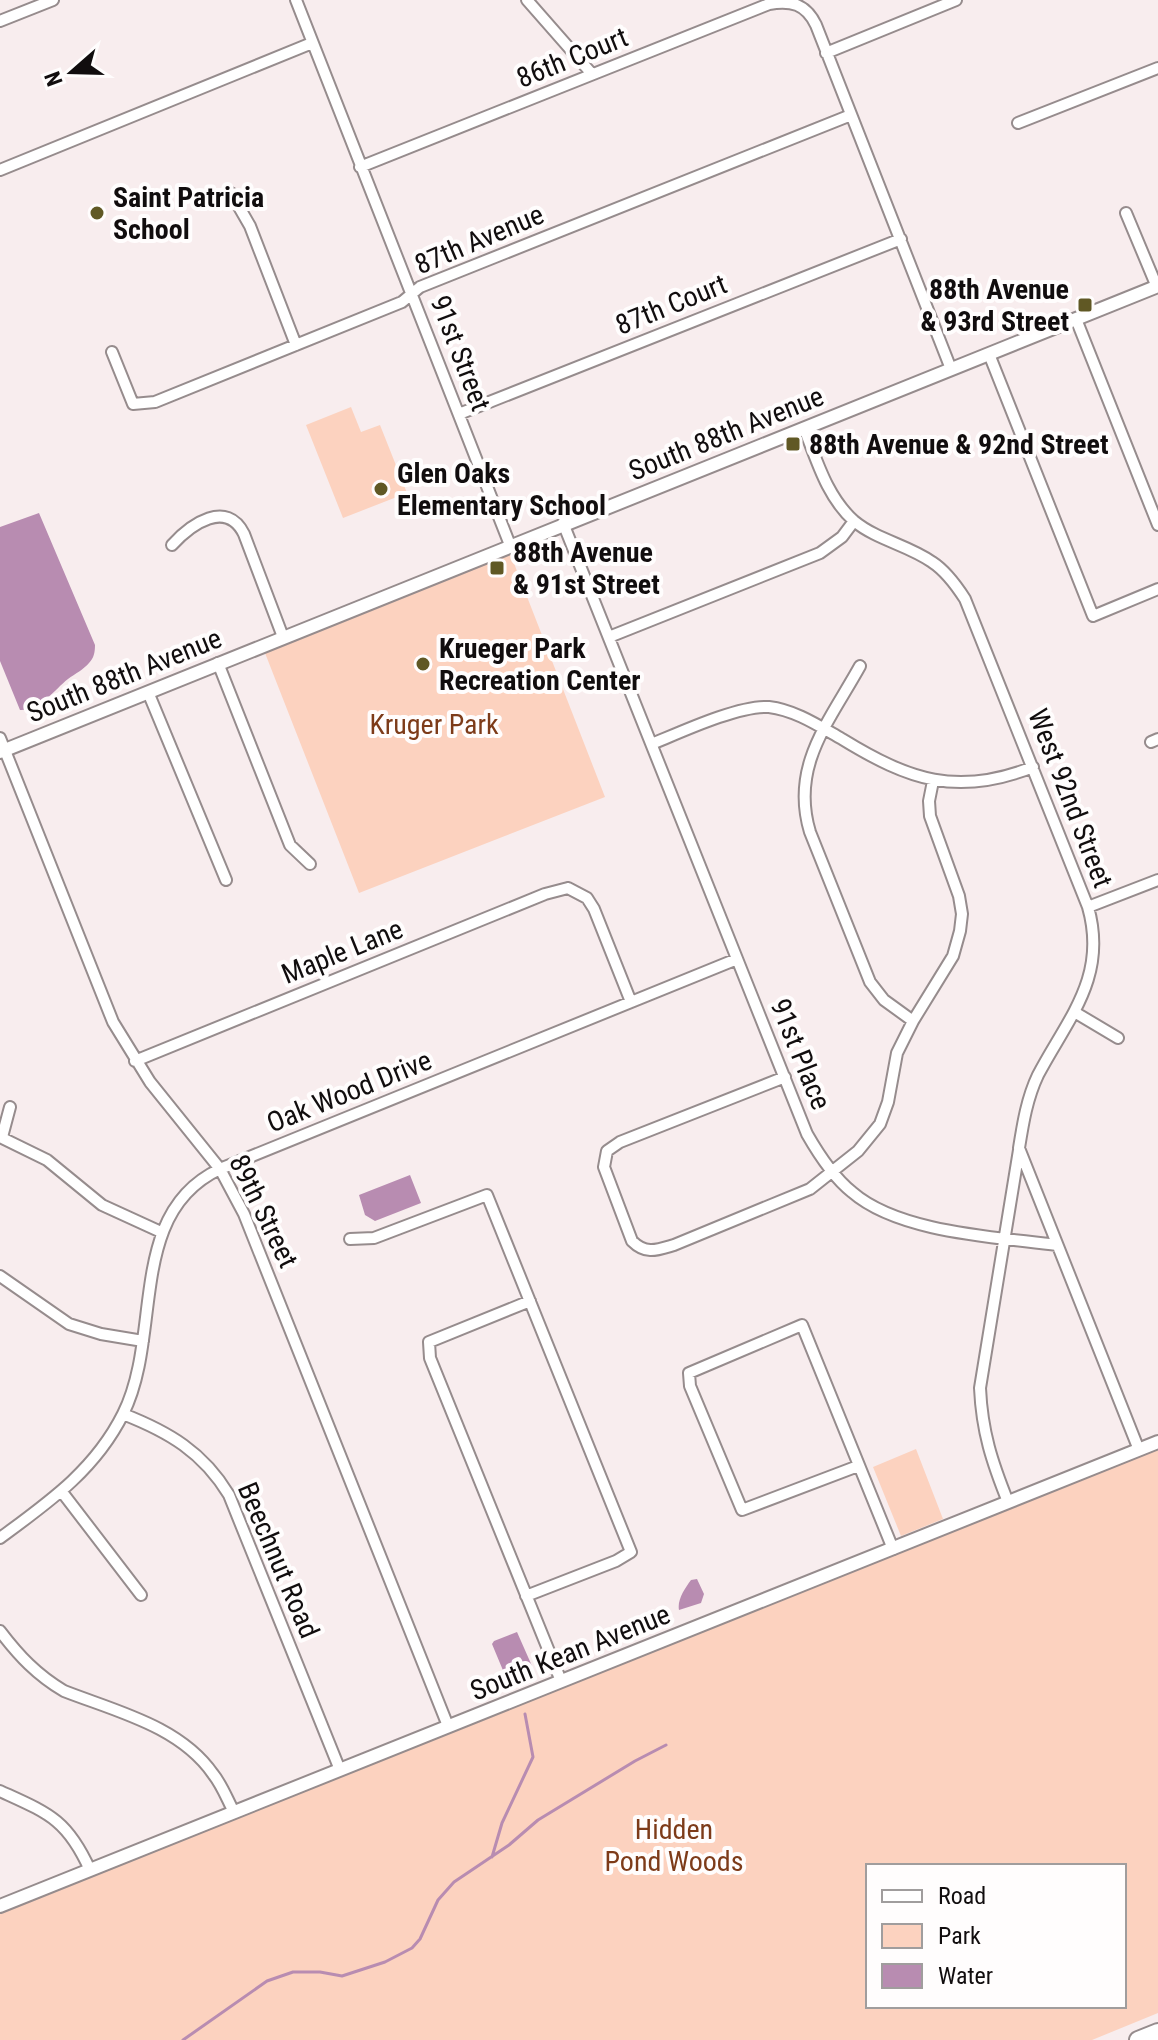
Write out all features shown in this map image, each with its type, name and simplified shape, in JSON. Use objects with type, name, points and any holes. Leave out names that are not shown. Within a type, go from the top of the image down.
[{"type":"highway","points":[[1138,2040],[1158,2032]]},
{"type":"street","points":[[0,21],[53,0]]},
{"type":"street","name":"91st Street","points":[[296,0],[510,545]]},
{"type":"street","points":[[527,0],[592,74]]},
{"type":"street","points":[[826,53],[956,0]]},
{"type":"street","name":"86th Court","points":[[360,167],[779,2],[793,3],[812,17],[951,369]]},
{"type":"street","points":[[0,170],[312,43]]},
{"type":"street","points":[[1018,123],[1158,68]]},
{"type":"street","name":"87th Avenue","points":[[112,352],[133,404],[155,402],[402,302],[420,287],[851,115]]},
{"type":"street","points":[[231,193],[250,226],[296,345]]},
{"type":"street","points":[[1126,213],[1157,286]]},
{"type":"street","name":"87th Court","points":[[459,414],[901,239]]},
{"type":"street","name":"South 88th Avenue","points":[[1,746],[148,692],[1157,286]]},
{"type":"street","points":[[1076,319],[1158,525]]},
{"type":"street","points":[[989,354],[1093,616],[1158,589]]},
{"type":"street","name":"West 92nd Street","points":[[804,428],[831,494],[854,521],[932,561],[959,589],[970,609],[1088,907],[1093,956],[1088,980],[1076,1013],[1038,1075],[1030,1095],[1003,1238]]},
{"type":"street","points":[[172,545],[185,530],[217,517],[235,519],[244,534],[283,637]]},
{"type":"street","points":[[609,637],[820,553],[842,537],[854,521]]},
{"type":"street","name":"91st Place","points":[[563,523],[807,1134],[832,1172],[866,1202],[912,1223],[1003,1238]]},
{"type":"street","points":[[218,663],[290,845],[310,864]]},
{"type":"street","points":[[860,666],[805,773],[803,797],[807,821],[870,982],[891,1007],[913,1021]]},
{"type":"street","points":[[148,692],[226,880]]},
{"type":"street","points":[[652,744],[756,707],[794,713],[872,757],[903,772],[933,781],[983,783],[1033,767]]},
{"type":"street","name":"89th Street","points":[[1,746],[104,1002],[135,1061],[220,1169],[249,1225],[448,1726]]},
{"type":"street","points":[[785,1077],[620,1142],[607,1151],[604,1167],[632,1241],[640,1249],[651,1252],[674,1245],[797,1195],[858,1151],[880,1124],[888,1102],[897,1053],[953,956],[962,914],[953,875],[930,816],[933,781]]},
{"type":"street","points":[[1088,907],[1158,880]]},
{"type":"street","name":"Maple Lane","points":[[135,1061],[570,883],[594,909],[631,1002]]},
{"type":"street","name":"Oak Wood Drive","points":[[0,1538],[62,1492],[97,1457],[123,1414],[137,1374],[161,1232],[183,1194],[220,1169],[737,959]]},
{"type":"street","points":[[1076,1013],[1118,1038]]},
{"type":"street","points":[[10,1107],[1,1137],[47,1160],[102,1205],[161,1232]]},
{"type":"street","points":[[1019,1148],[1139,1450]]},
{"type":"street","points":[[350,1239],[374,1238],[487,1195],[631,1552],[616,1561],[526,1596]]},
{"type":"street","points":[[1008,1502],[986,1445],[981,1421],[980,1388],[1003,1238],[1057,1245]]},
{"type":"street","points":[[0,1276],[69,1324],[101,1334],[143,1341]]},
{"type":"street","points":[[530,1301],[429,1342],[433,1367],[561,1681]]},
{"type":"street","points":[[858,1466],[742,1510],[690,1386],[689,1373],[802,1325],[893,1549]]},
{"type":"street","name":"Beechnut Road","points":[[123,1414],[185,1444],[199,1455],[221,1482],[340,1770]]},
{"type":"street","name":"South Kean Avenue","points":[[0,1906],[1158,1442]]},
{"type":"street","points":[[62,1492],[141,1595]]},
{"type":"street","points":[[0,1631],[25,1662],[64,1691],[161,1730],[190,1748],[215,1776],[234,1812]]},
{"type":"street","points":[[0,1791],[49,1814],[63,1825],[72,1834],[90,1870]]},
{"type":"green space","points":[[351,407],[361,432],[380,425],[407,493],[343,518],[306,425]]},
{"type":"green space","name":"Kruger Park","points":[[510,553],[605,797],[359,893],[265,653]]},
{"type":"green space","name":"Hidden Pond Woods","points":[[1158,1443],[1158,2013],[1092,2040],[0,2040],[0,1906]]},
{"type":"green space","points":[[916,1449],[943,1519],[901,1536],[873,1467]]},
{"type":"water","points":[[39,513],[95,650],[87,665],[46,699],[34,707],[20,710],[0,661],[0,527]]},
{"type":"water","points":[[410,1175],[421,1203],[375,1221],[365,1215],[359,1195]]},
{"type":"water","points":[[697,1579],[704,1594],[701,1603],[679,1610],[684,1590],[691,1580]]},
{"type":"water","points":[[517,1632],[532,1666],[525,1674],[507,1680],[492,1644]]},
{"type":"waterway","points":[[492,1857],[502,1823],[533,1757],[525,1714]]},
{"type":"waterway","points":[[183,2040],[267,1981],[293,1972],[342,1976],[385,1962],[412,1948],[420,1939],[438,1900],[454,1882],[509,1845],[538,1820],[666,1745]]},
{"type":"place","name":"Saint Patricia School","points":[[97,213]]},
{"type":"place","name":"88th Avenue & 93rd Street","points":[[1085,305]]},
{"type":"place","name":"88th Avenue & 92nd Street","points":[[793,444]]},
{"type":"place","name":"Glen Oaks Elementary School","points":[[381,489]]},
{"type":"place","name":"88th Avenue & 91st Street","points":[[497,568]]},
{"type":"place","name":"Krueger Park Recreation Center","points":[[423,664]]}]
